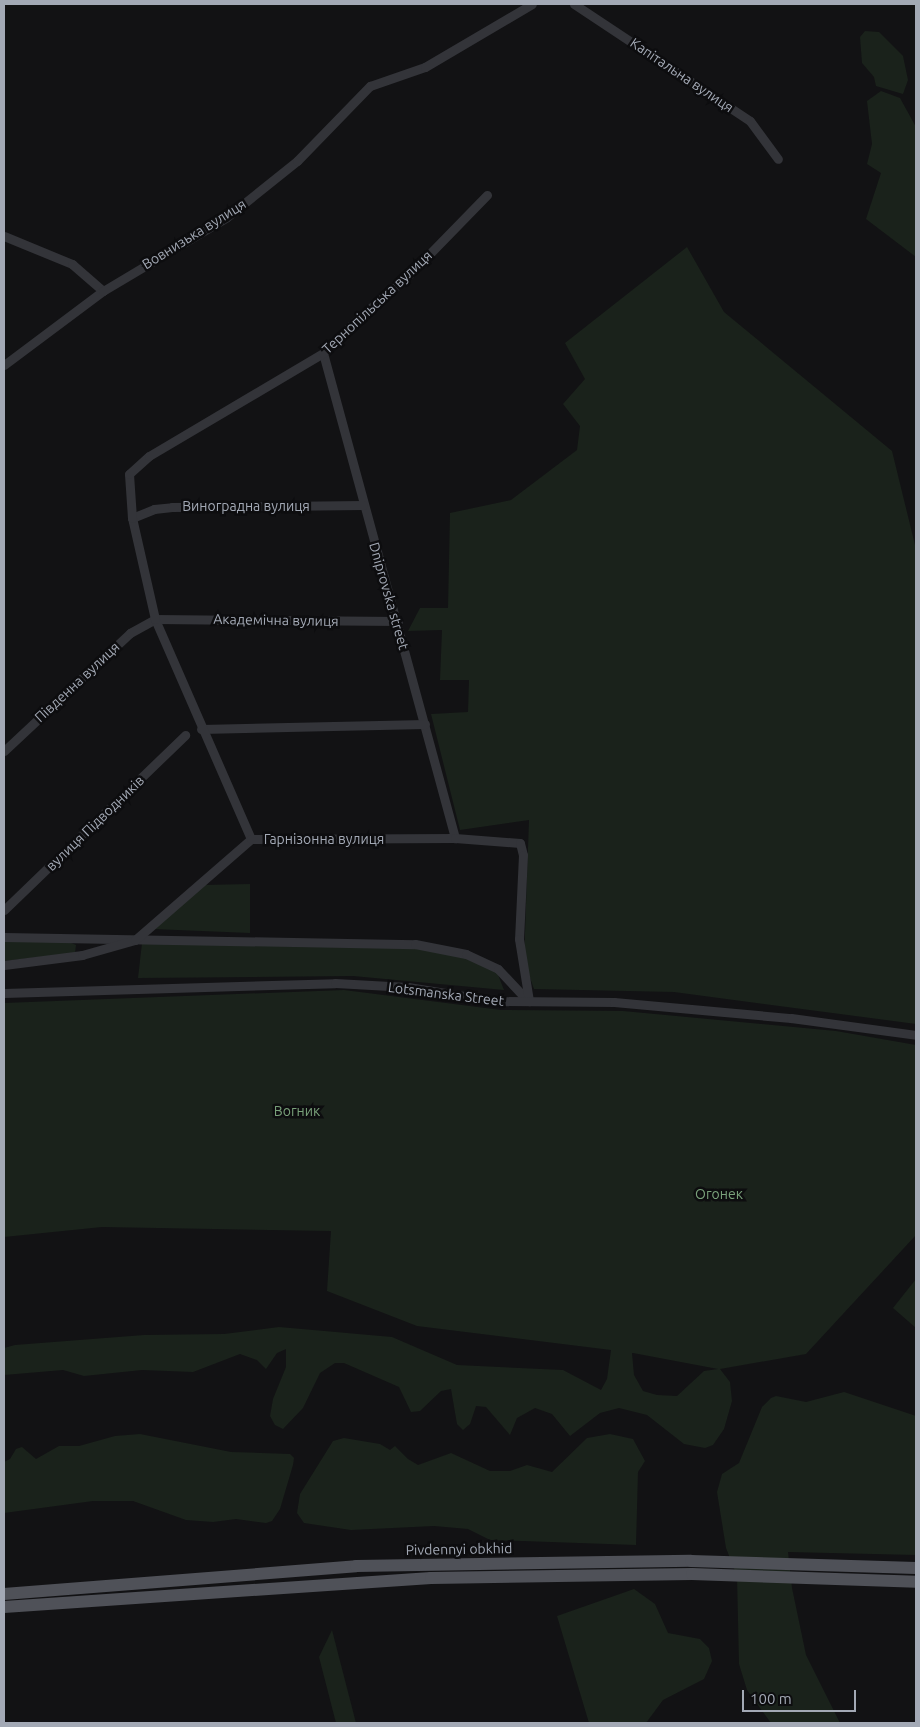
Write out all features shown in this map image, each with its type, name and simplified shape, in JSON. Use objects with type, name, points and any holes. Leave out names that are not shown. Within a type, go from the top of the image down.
[{"type":"main road","name":"Pivdennyi obkhid","points":[[4,1594],[366,1566],[691,1560],[916,1568]]},
{"type":"main road","name":"Pivdennyi obkhid","points":[[4,1607],[431,1578],[692,1574],[916,1582]]},
{"type":"street","name":"Вовнизька вулиця","points":[[4,365],[103,291],[227,217],[297,161],[370,86],[425,67],[532,4]]},
{"type":"street","name":"Капітальна вулиця","points":[[574,4],[750,121],[778,159]]},
{"type":"street","name":"Тернопільська вулиця","points":[[132,518],[129,474],[149,456],[323,354],[355,321],[406,278],[487,195]]},
{"type":"street","points":[[4,236],[72,264],[103,291]]},
{"type":"street","name":"Dniprovska street","points":[[323,354],[363,505],[398,621],[455,838]]},
{"type":"street","name":"Виноградна вулиця","points":[[132,518],[154,508],[363,505]]},
{"type":"street","points":[[132,518],[155,619],[200,729],[250,839]]},
{"type":"street","name":"Академічна вулиця","points":[[155,619],[398,621]]},
{"type":"street","name":"Південна вулиця","points":[[4,751],[130,633],[155,619]]},
{"type":"street","points":[[200,729],[425,724]]},
{"type":"street","name":"вулиця Підводників","points":[[4,910],[186,736]]},
{"type":"street","name":"Гарнізонна вулиця","points":[[134,940],[250,839],[455,838],[520,843],[523,855],[519,939],[529,1002]]},
{"type":"street","points":[[4,937],[416,944],[466,954],[498,969],[529,1002]]},
{"type":"street","points":[[4,965],[82,955],[134,940]]},
{"type":"street","name":"Lotsmanska Street","points":[[4,993],[335,983],[408,987],[495,1001],[614,1002],[820,1021],[916,1035]]},
{"type":"green space","points":[[865,31],[879,32],[903,56],[908,80],[903,94],[876,86],[874,77],[862,63],[860,37]]},
{"type":"green space","points":[[881,91],[900,98],[916,127],[916,257],[866,219],[881,173],[867,164],[872,144],[867,101]]},
{"type":"green space","points":[[687,247],[724,312],[892,451],[916,549],[916,1024],[674,992],[534,989],[524,961],[529,820],[460,830],[431,714],[468,712],[469,680],[440,680],[442,630],[408,631],[420,608],[448,608],[450,513],[511,500],[577,450],[580,426],[563,404],[585,379],[565,343]]},
{"type":"green space","points":[[250,884],[250,933],[153,929],[203,885]]},
{"type":"green space","points":[[4,941],[69,942],[76,945],[75,953],[4,961]]},
{"type":"green space","points":[[142,943],[413,948],[464,957],[497,972],[504,990],[353,976],[138,978]]},
{"type":"green space","points":[[344,990],[501,1010],[623,1011],[836,1031],[916,1045],[916,1235],[806,1354],[720,1369],[730,1382],[732,1401],[724,1429],[713,1445],[705,1448],[684,1444],[647,1415],[619,1408],[600,1413],[570,1436],[552,1414],[535,1408],[517,1418],[510,1435],[486,1407],[476,1406],[470,1424],[463,1430],[457,1424],[451,1389],[441,1391],[420,1411],[411,1412],[399,1387],[344,1363],[335,1363],[320,1373],[303,1408],[283,1429],[275,1425],[270,1416],[273,1399],[286,1367],[286,1349],[277,1353],[266,1369],[257,1360],[240,1354],[193,1372],[142,1370],[84,1376],[63,1370],[4,1375],[4,1348],[15,1345],[144,1335],[224,1334],[279,1327],[392,1337],[457,1365],[563,1370],[601,1390],[607,1379],[611,1350],[417,1326],[327,1291],[331,1231],[102,1227],[4,1237],[4,1003]],"holes":[[[632,1353],[718,1369],[704,1371],[677,1396],[657,1395],[643,1391],[634,1375]]]},
{"type":"green space","points":[[916,1279],[916,1328],[893,1308]]},
{"type":"green space","points":[[844,1392],[916,1416],[916,1555],[788,1552],[792,1588],[806,1655],[840,1723],[771,1723],[747,1690],[739,1664],[737,1576],[726,1548],[717,1492],[722,1474],[739,1463],[762,1407],[771,1398],[776,1396],[806,1402]]},
{"type":"green space","points":[[140,1434],[231,1452],[290,1454],[294,1458],[293,1465],[280,1509],[272,1521],[266,1523],[236,1519],[213,1522],[186,1520],[133,1501],[93,1501],[4,1513],[4,1462],[10,1459],[16,1449],[22,1447],[36,1459],[59,1446],[79,1446],[115,1436]]},
{"type":"green space","points":[[610,1434],[633,1439],[645,1461],[638,1472],[636,1545],[490,1540],[468,1529],[434,1526],[351,1530],[304,1523],[297,1513],[300,1494],[333,1441],[344,1438],[380,1444],[390,1450],[395,1446],[408,1459],[418,1465],[451,1453],[490,1471],[510,1471],[527,1465],[552,1472],[587,1438]]},
{"type":"green space","points":[[634,1589],[655,1604],[668,1633],[700,1639],[709,1648],[712,1661],[704,1679],[663,1700],[646,1723],[589,1723],[557,1616]]},
{"type":"green space","points":[[332,1630],[356,1723],[336,1723],[319,1657]]},
{"type":"park label","name":"Вогник","points":[[297,1111]]},
{"type":"park label","name":"Огонек","points":[[719,1194]]}]
